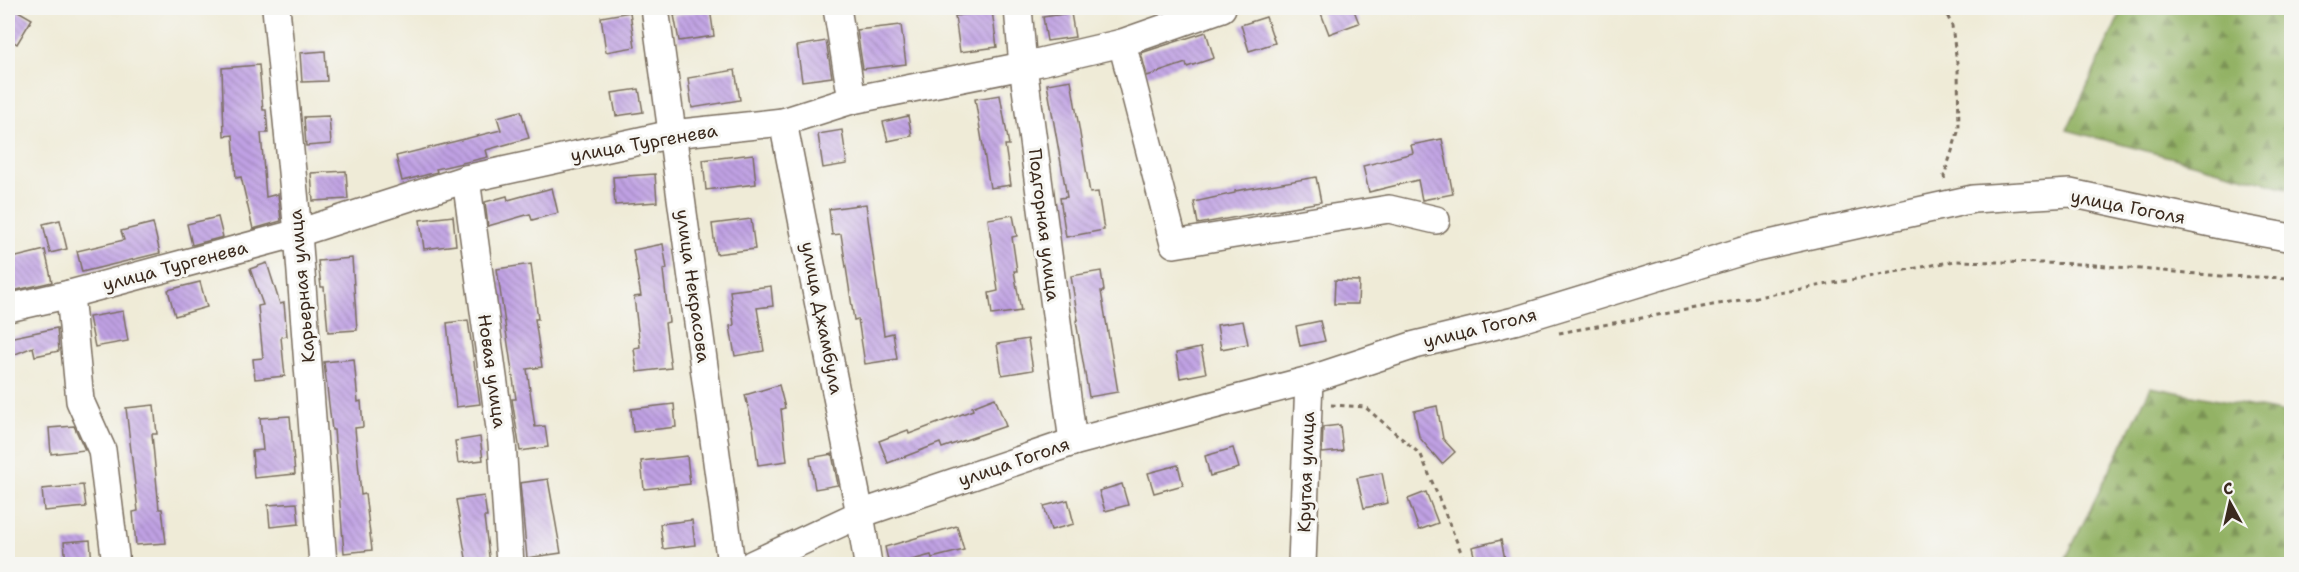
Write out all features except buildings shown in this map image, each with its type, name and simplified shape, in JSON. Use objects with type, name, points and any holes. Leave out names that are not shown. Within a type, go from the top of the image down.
[{"type":"street","name":"Карьерная улица","points":[[276,8],[298,233],[323,564]]},
{"type":"street","name":"улица Некрасова","points":[[655,8],[731,564]]},
{"type":"street","points":[[837,8],[852,100]]},
{"type":"street","name":"Подгорная улица","points":[[1018,8],[1023,66],[1073,442]]},
{"type":"street","name":"улица Тургенева","points":[[8,308],[70,294],[298,233],[466,179],[672,134],[783,122],[852,100],[1023,66],[1122,43],[1222,8]]},
{"type":"street","points":[[1122,43],[1174,244],[1389,209],[1436,220]]},
{"type":"street","name":"улица Джамбула","points":[[783,122],[861,514],[868,564]]},
{"type":"street","name":"Новая улица","points":[[466,179],[502,443],[510,564]]},
{"type":"street","name":"улица Гоголя","points":[[753,564],[861,514],[1073,442],[1309,392],[1415,345],[1514,321],[1756,247],[1947,204],[1973,199],[2070,193],[2226,226],[2292,237]]},
{"type":"street","points":[[70,294],[80,401],[102,450],[116,564]]},
{"type":"street","name":"Крутая улица","points":[[1302,564],[1309,392]]},
{"type":"path","points":[[1944,8],[1952,26],[1958,70],[1959,129],[1944,176],[1947,204]]},
{"type":"path","points":[[1556,333],[1955,261],[2083,264],[2221,276],[2292,278]]},
{"type":"path","points":[[1309,392],[1365,407],[1421,455],[1466,564]]},
{"type":"green space","points":[[2123,8],[2291,8],[2291,189],[2067,130]]},
{"type":"green space","points":[[2151,387],[2291,414],[2291,564],[2063,564]]}]
